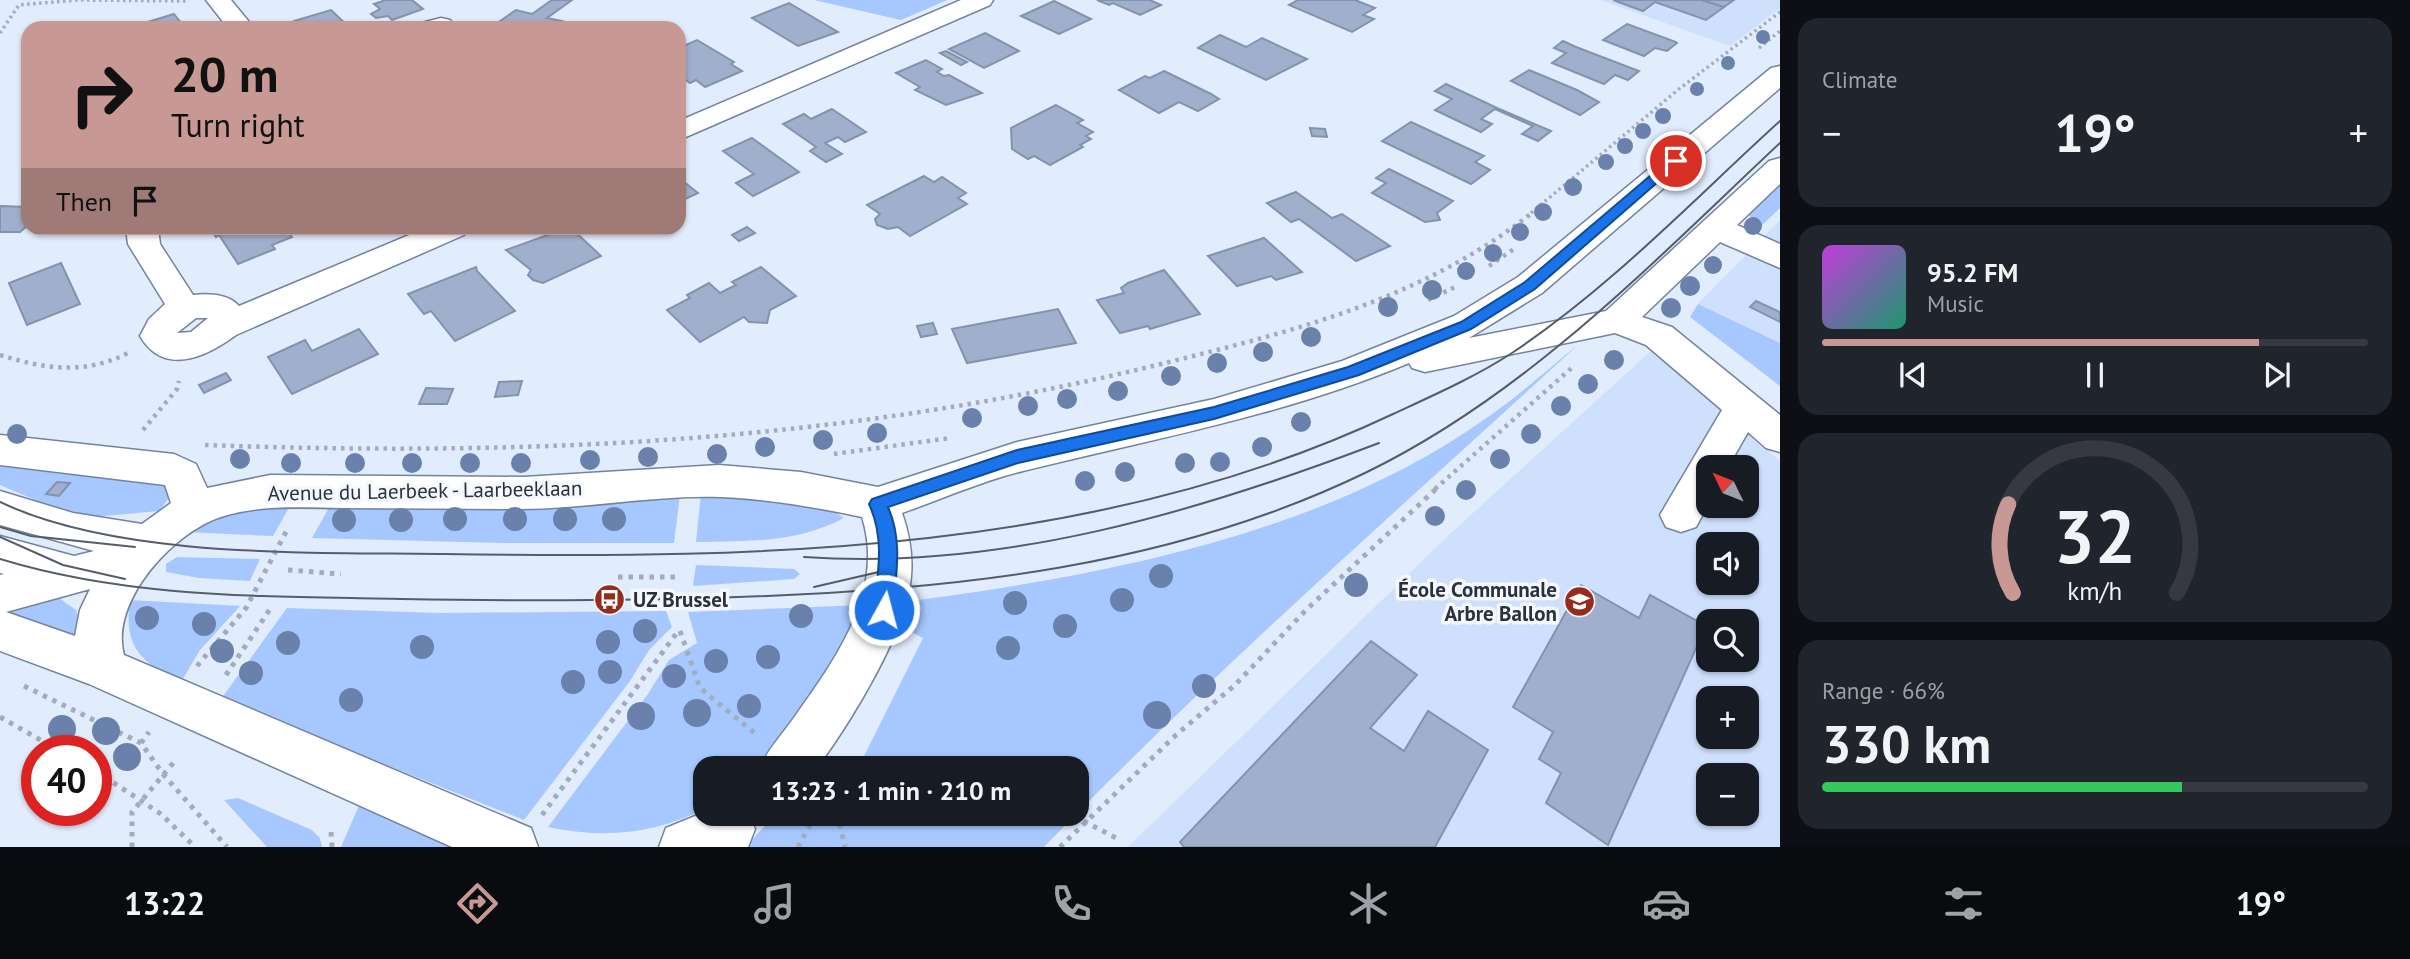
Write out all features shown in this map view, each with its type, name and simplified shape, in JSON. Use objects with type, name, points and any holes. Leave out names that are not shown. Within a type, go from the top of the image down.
[{"type":"street","points":[[218,0],[235,21]]},
{"type":"street","points":[[686,128],[981,0]]},
{"type":"street","points":[[773,754],[815,730],[884,610],[890,544],[887,526],[878,504],[1017,457],[1214,413],[1354,371],[1466,325],[1530,285],[1780,74]]},
{"type":"street","points":[[1354,371],[1530,341],[1617,321],[1780,167]]},
{"type":"street","points":[[1716,228],[1780,257]]},
{"type":"street","points":[[143,235],[173,319]]},
{"type":"street","points":[[224,326],[226,313],[222,309],[206,305],[173,319],[158,336],[164,344],[190,346],[210,338],[224,326],[437,235]]},
{"type":"street","points":[[1617,321],[1659,336],[1780,437]]},
{"type":"street","points":[[1716,455],[1744,406]]},
{"type":"street","points":[[0,450],[174,470],[182,475],[194,510]]},
{"type":"street","name":"Avenue du Laerbeek - Laarbeeklaan","points":[[106,668],[99,646],[98,625],[120,565],[194,510],[245,494],[307,491],[524,493],[719,481],[801,488],[878,504]]},
{"type":"street","points":[[1681,515],[1696,489]]},
{"type":"street","points":[[0,508],[73,530],[120,565]]},
{"type":"street","points":[[0,554],[27,564],[120,565]]},
{"type":"street","points":[[0,594],[120,565]]},
{"type":"street","points":[[0,630],[40,648],[72,654],[174,698],[524,836]]},
{"type":"path","points":[[0,33],[19,5],[79,0],[188,1]]},
{"type":"path","points":[[202,444],[318,450],[619,446],[887,421],[1154,368],[1321,321],[1406,288],[1467,259],[1556,193],[1647,115],[1780,12]]},
{"type":"path","points":[[1749,57],[1780,31]]},
{"type":"path","points":[[1485,269],[1516,247]]},
{"type":"path","points":[[1427,301],[1463,283]]},
{"type":"path","points":[[0,355],[45,370],[88,368],[122,356],[173,319]]},
{"type":"path","points":[[1089,818],[1176,735],[1235,685],[1306,610],[1437,487],[1558,383],[1617,321]]},
{"type":"path","points":[[139,435],[177,389],[190,346]]},
{"type":"path","points":[[825,455],[866,452],[952,437]]},
{"type":"path","points":[[141,743],[207,651],[246,608],[307,491]]},
{"type":"path","points":[[288,570],[341,574]]},
{"type":"path","points":[[618,577],[681,577]]},
{"type":"path","points":[[221,681],[270,610]]},
{"type":"path","points":[[524,836],[679,630],[700,688],[773,754]]},
{"type":"path","points":[[12,680],[141,743],[163,774],[227,847]]},
{"type":"path","points":[[0,717],[32,735]]},
{"type":"path","points":[[132,847],[132,812],[174,762]]},
{"type":"path","points":[[112,780],[143,798],[175,823],[195,847]]},
{"type":"path","points":[[1089,823],[1120,840]]},
{"type":"path","points":[[798,847],[809,826]]},
{"type":"path","points":[[840,826],[845,847]]},
{"type":"path","points":[[1060,847],[1081,826]]},
{"type":"path","points":[[331,832],[332,847]]},
{"type":"shaded area","points":[[814,0],[947,0],[901,20]]},
{"type":"shaded area","points":[[1600,0],[1780,0],[1780,8],[1730,46]]},
{"type":"shaded area","points":[[1780,181],[1780,208],[1759,228],[1747,213]]},
{"type":"shaded area","points":[[1780,220],[1780,343],[1698,304]]},
{"type":"shaded area","points":[[1698,304],[1780,343],[1780,386],[1690,317]]},
{"type":"shaded area","points":[[1579,344],[1241,654],[1089,801],[1089,756],[864,756],[923,638],[911,632],[903,602],[1054,579],[1131,563],[1282,521],[1354,492],[1423,458],[1500,409]]},
{"type":"shaded area","name":"École Communale Arbre Ballon","points":[[1652,350],[1780,461],[1780,847],[1128,847],[1451,533]]},
{"type":"shaded area","points":[[0,459],[162,478],[172,494],[159,511],[93,517],[40,502],[0,485]]},
{"type":"shaded area","points":[[701,494],[728,494],[831,509],[844,518],[809,532],[772,539],[696,542]]},
{"type":"shaded area","points":[[680,495],[674,543],[502,543],[312,538],[331,504]]},
{"type":"shaded area","points":[[291,504],[273,536],[186,532],[208,516]]},
{"type":"shaded area","points":[[177,557],[260,559],[250,581],[199,578],[166,572],[166,564]]},
{"type":"shaded area","points":[[696,565],[794,569],[800,574],[794,579],[693,586]]},
{"type":"shaded area","points":[[59,598],[76,610],[79,619],[76,636],[8,613]]},
{"type":"shaded area","points":[[130,600],[240,606],[200,650],[181,682],[156,668],[138,652],[130,630]]},
{"type":"shaded area","points":[[865,605],[858,623],[772,756],[693,756],[693,814],[668,824],[629,832],[588,833],[548,827],[648,694],[669,660],[697,643],[688,612]]},
{"type":"shaded area","points":[[287,608],[439,613],[666,611],[672,627],[649,650],[630,681],[524,820],[221,699]]},
{"type":"shaded area","points":[[238,798],[312,830],[320,838],[322,847],[267,847],[224,800]]},
{"type":"shaded area","points":[[361,801],[472,847],[341,847]]},
{"type":"shaded area","points":[[765,826],[1065,826],[1044,847],[745,847]]},
{"type":"building","points":[[386,0],[412,0],[423,9],[392,20],[388,16],[376,18],[371,14],[380,9],[374,4]]},
{"type":"building","points":[[552,0],[572,0],[547,18],[562,21],[500,21],[516,10],[532,14]]},
{"type":"building","points":[[1097,0],[1150,0],[1161,5],[1140,15],[1113,3],[1109,5]]},
{"type":"building","points":[[1298,0],[1355,0],[1375,8],[1363,15],[1374,19],[1352,32],[1289,5]]},
{"type":"building","points":[[1613,0],[1702,0],[1724,7],[1706,20],[1655,2],[1643,11]]},
{"type":"building","points":[[1702,0],[1734,0],[1724,7]]},
{"type":"building","points":[[1054,1],[1091,19],[1059,34],[1021,16]]},
{"type":"building","points":[[789,3],[838,32],[798,46],[752,18]]},
{"type":"building","points":[[331,10],[343,21],[294,21]]},
{"type":"building","points":[[174,14],[180,21],[151,21]]},
{"type":"building","points":[[1627,24],[1677,43],[1667,51],[1655,48],[1644,56],[1603,40]]},
{"type":"building","points":[[985,33],[1019,51],[984,68],[949,49]]},
{"type":"building","points":[[1220,35],[1246,47],[1262,38],[1307,59],[1266,80],[1198,48]]},
{"type":"building","points":[[697,40],[734,62],[731,64],[742,71],[705,87],[696,80],[690,83],[686,80],[686,45]]},
{"type":"building","points":[[1563,41],[1639,71],[1628,80],[1615,75],[1604,84],[1552,63],[1566,53],[1554,48]]},
{"type":"building","points":[[946,51],[967,62],[961,65],[940,53]]},
{"type":"building","points":[[926,60],[942,69],[937,72],[944,76],[949,75],[982,93],[946,105],[915,90],[920,87],[896,73]]},
{"type":"building","points":[[1529,70],[1599,102],[1580,115],[1511,81]]},
{"type":"building","points":[[1164,71],[1219,99],[1198,111],[1179,102],[1159,113],[1119,90],[1145,76],[1150,78]]},
{"type":"building","points":[[1446,84],[1551,131],[1538,141],[1522,134],[1533,126],[1495,109],[1481,119],[1492,124],[1481,132],[1435,110],[1452,99],[1435,91]]},
{"type":"building","points":[[1056,105],[1083,120],[1077,123],[1093,132],[1086,136],[1091,139],[1080,145],[1083,147],[1050,165],[1034,156],[1028,159],[1012,149],[1011,128]]},
{"type":"building","points":[[832,109],[866,132],[845,142],[838,137],[825,143],[842,154],[826,162],[810,151],[816,147],[783,124],[804,114],[811,119]]},
{"type":"building","points":[[1411,122],[1484,156],[1475,162],[1490,170],[1471,184],[1382,141]]},
{"type":"building","points":[[1310,128],[1325,129],[1327,137],[1312,136]]},
{"type":"building","points":[[752,138],[799,172],[753,196],[736,183],[754,174],[723,151]]},
{"type":"building","points":[[1389,169],[1453,201],[1437,213],[1440,220],[1425,222],[1372,193],[1386,183],[1376,178]]},
{"type":"building","points":[[924,176],[934,182],[942,177],[966,193],[958,198],[967,204],[910,236],[898,227],[888,229],[877,225],[875,219],[880,214],[867,205]]},
{"type":"building","points":[[686,184],[698,193],[686,199]]},
{"type":"building","points":[[1296,192],[1332,218],[1342,214],[1390,246],[1356,261],[1299,219],[1291,222],[1267,203]]},
{"type":"building","points":[[0,206],[21,207],[21,231],[0,232]]},
{"type":"building","points":[[747,227],[755,233],[739,241],[732,235]]},
{"type":"building","points":[[219,235],[292,237],[272,245],[275,249],[238,264]]},
{"type":"building","points":[[548,235],[578,235],[601,256],[543,283],[533,280],[528,275],[531,270],[506,250]]},
{"type":"building","points":[[1264,238],[1302,272],[1276,280],[1271,276],[1237,286],[1208,256]]},
{"type":"building","points":[[61,263],[80,304],[27,325],[9,283]]},
{"type":"building","points":[[476,267],[515,311],[455,341],[431,311],[424,314],[408,294]]},
{"type":"building","points":[[761,267],[796,296],[770,310],[767,323],[749,322],[744,317],[700,342],[667,310],[690,298],[687,295],[709,283],[720,293],[736,285],[732,282]]},
{"type":"building","points":[[1164,270],[1200,314],[1150,329],[1148,326],[1120,333],[1097,300],[1124,293],[1121,288],[1128,283]]},
{"type":"building","points":[[1756,301],[1780,312],[1780,322],[1750,307]]},
{"type":"building","points":[[1058,309],[1076,343],[967,363],[952,329]]},
{"type":"building","points":[[933,323],[937,334],[921,337],[917,326]]},
{"type":"building","points":[[359,329],[378,354],[292,394],[268,357],[305,340],[312,351]]},
{"type":"building","points":[[226,373],[231,380],[204,393],[199,385]]},
{"type":"building","points":[[522,381],[518,395],[495,397],[499,382]]},
{"type":"building","points":[[426,388],[453,389],[447,404],[419,404]]},
{"type":"building","points":[[57,482],[70,483],[59,496],[46,494]]},
{"type":"building","points":[[1581,585],[1639,618],[1650,595],[1696,620],[1696,648],[1608,845],[1546,803],[1561,773],[1539,759],[1553,732],[1513,707]]},
{"type":"building","points":[[1371,641],[1417,675],[1370,728],[1404,751],[1428,711],[1488,750],[1435,847],[1184,847],[1180,842]]},
{"type":"tram line","points":[[0,502],[48,521],[101,534],[158,543],[277,552],[686,554],[807,549],[928,538],[1048,521],[1166,495],[1281,460],[1393,414],[1484,370],[1512,353],[1583,300],[1650,242],[1780,121]]},
{"type":"tram line","points":[[0,559],[99,582],[199,593],[443,600],[570,600],[738,597],[900,588],[1060,568],[1139,551],[1217,531],[1293,504],[1367,472],[1481,405],[1586,323],[1780,143]]},
{"type":"tram line","points":[[804,557],[878,559],[951,555],[1097,531],[1240,492],[1379,443]]},
{"type":"tram line","points":[[0,527],[31,536],[135,547]]},
{"type":"tram line","points":[[0,537],[63,565],[125,579]]},
{"type":"tram line","points":[[814,587],[896,568]]},
{"type":"place","name":"UZ Brussel","points":[[610,600]]},
{"type":"place","name":"École Communale Arbre Ballon","points":[[1580,602]]},
{"type":"route","points":[[884,610],[890,544],[887,526],[878,504],[1017,457],[1214,413],[1354,371],[1466,325],[1530,285],[1676,161]]}]
